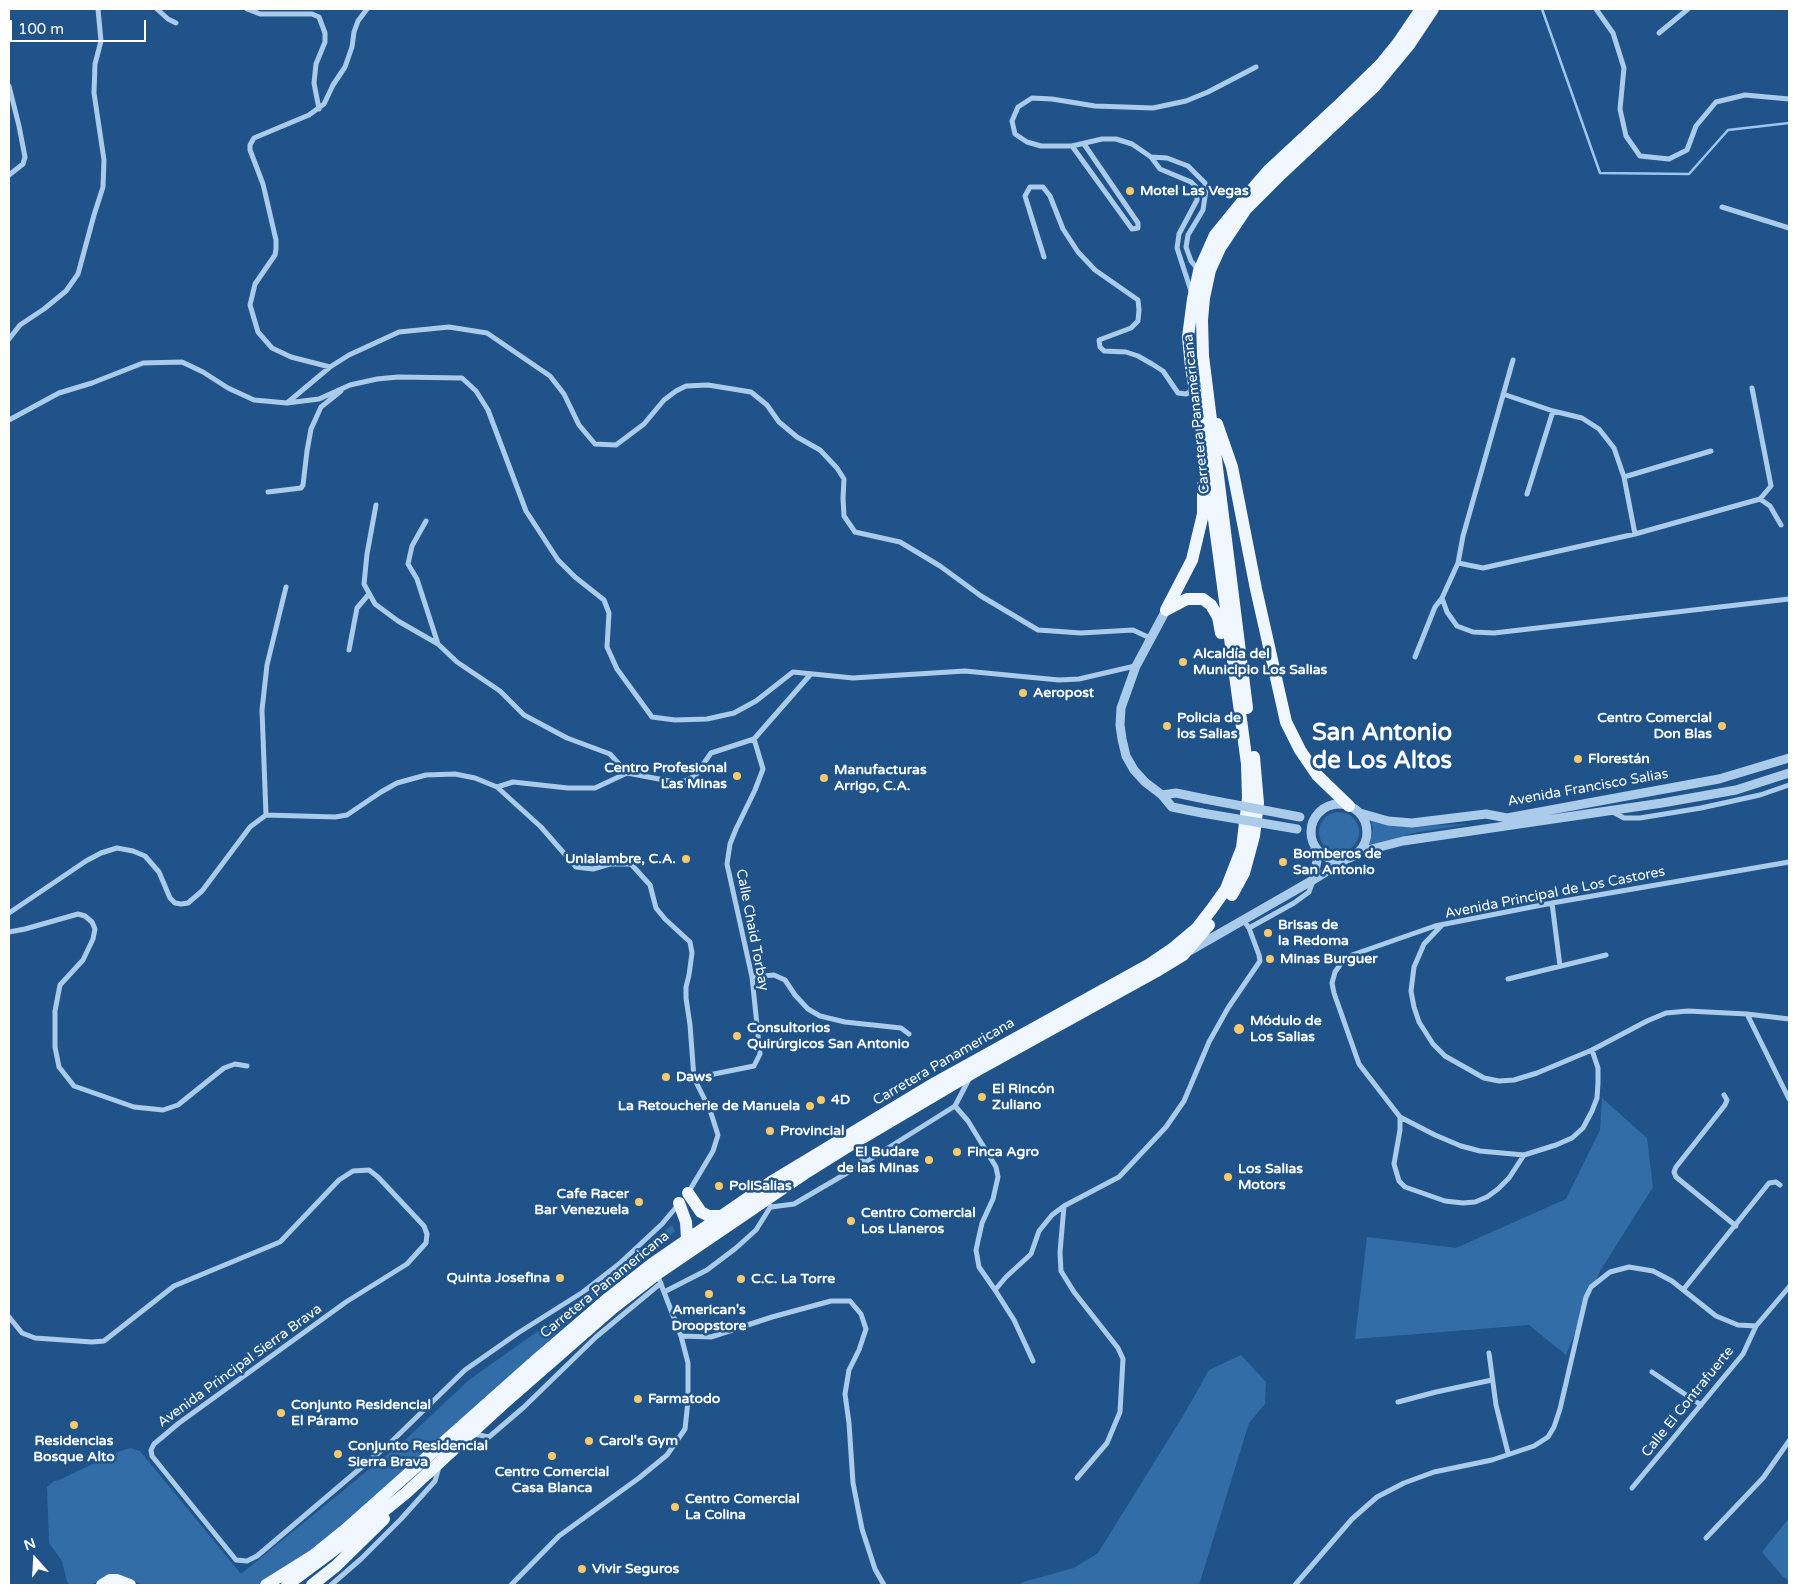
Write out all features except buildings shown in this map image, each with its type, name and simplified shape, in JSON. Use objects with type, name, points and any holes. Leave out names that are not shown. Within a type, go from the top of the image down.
[{"type":"main road","name":"Carretera Panamericana","points":[[266,1585],[314,1556],[606,1300],[652,1264],[771,1182],[935,1083],[1150,964],[1197,928],[1226,889],[1242,848],[1248,798],[1246,764],[1234,671],[1188,337],[1199,271],[1215,235],[1238,205],[1268,171],[1340,105],[1381,64],[1421,9]]},
{"type":"main road","name":"Carretera Panamericana","points":[[287,1585],[343,1544],[406,1492],[613,1308],[852,1144],[974,1072],[1155,972],[1182,955],[1203,933],[1233,894],[1244,873],[1254,836],[1258,803],[1255,766],[1203,356],[1202,320],[1204,298],[1210,270],[1220,248],[1246,209],[1388,72],[1433,9]]},
{"type":"main road","points":[[1208,399],[1232,467],[1256,589],[1286,722],[1300,750],[1317,775],[1349,806]]},
{"type":"main road","points":[[1166,610],[1192,560],[1202,514],[1203,438]]},
{"type":"main road","points":[[1166,610],[1187,599],[1203,599],[1211,605],[1218,617],[1223,644],[1234,671]]},
{"type":"main road","points":[[688,1193],[701,1212],[709,1216],[723,1216]]},
{"type":"main road","points":[[679,1203],[686,1222],[687,1239]]},
{"type":"main road","points":[[312,1585],[336,1566],[375,1529],[406,1492]]},
{"type":"main road","points":[[102,1585],[110,1580],[117,1580],[130,1585]]},
{"type":"street","points":[[9,339],[20,325],[66,291],[78,274],[94,215],[104,187],[104,160],[94,93],[96,64],[101,41],[98,9]]},
{"type":"street","points":[[157,9],[168,19],[176,23]]},
{"type":"street","points":[[247,9],[260,14],[305,13],[319,17],[325,33],[325,42],[316,64],[314,83],[319,110]]},
{"type":"street","points":[[330,367],[291,357],[272,348],[258,332],[250,305],[255,284],[275,255],[276,240],[250,145],[254,138],[319,110],[345,67],[352,48],[354,32],[358,21],[367,9]]},
{"type":"street","points":[[1596,9],[1613,33],[1624,68],[1620,109],[1626,136],[1640,156],[1669,158],[1687,150],[1696,126],[1716,102],[1745,94],[1789,99]]},
{"type":"street","points":[[1659,33],[1688,9]]},
{"type":"street","points":[[1193,299],[1177,248],[1179,234],[1197,200],[1197,188],[1184,178],[1160,169],[1151,157],[1132,144],[1102,139],[1072,146],[1041,146],[1027,142],[1015,134],[1012,121],[1018,107],[1032,98],[1052,99],[1095,106],[1153,108],[1186,101],[1208,92],[1256,67]]},
{"type":"street","points":[[9,86],[19,126],[24,157],[23,164],[9,175]]},
{"type":"street","points":[[1072,146],[1132,230],[1138,228],[1138,223],[1084,144]]},
{"type":"street","points":[[1151,157],[1168,158],[1188,166],[1205,183],[1206,190],[1203,210],[1188,235],[1186,247],[1191,261],[1199,271]]},
{"type":"street","points":[[1044,257],[1025,196],[1030,188],[1043,187],[1050,196],[1063,229],[1078,252],[1089,264],[1138,300],[1138,321],[1131,328],[1099,340],[1100,347],[1104,351],[1126,352],[1138,356],[1164,371],[1178,393],[1186,394],[1194,389]]},
{"type":"street","points":[[1722,207],[1789,228]]},
{"type":"street","points":[[287,403],[330,367],[349,355],[399,332],[449,327],[487,333],[550,376],[564,394],[578,425],[595,444],[616,446],[644,424],[664,400],[686,386],[708,385],[751,392],[767,405],[780,422],[797,437],[820,450],[837,468],[844,479],[844,516],[855,532],[900,542],[940,566],[981,596],[1038,630],[1081,633],[1133,630],[1150,638]]},
{"type":"street","points":[[1415,657],[1435,608],[1442,598],[1458,563],[1463,536],[1512,360]]},
{"type":"street","points":[[9,420],[59,393],[92,383],[143,363],[182,362],[203,372],[228,388],[254,400],[287,403],[319,399],[350,385],[377,379],[398,377],[462,378],[476,391],[488,410],[498,441],[509,464],[526,511],[558,560],[575,578],[604,600],[609,613],[607,647],[617,669],[652,717],[675,720],[708,719],[734,713],[756,701],[793,672],[853,678],[965,672],[1059,680],[1080,679],[1136,666]]},
{"type":"street","points":[[268,492],[302,488],[304,485],[309,438],[321,407],[350,385]]},
{"type":"street","points":[[1458,563],[1483,568],[1635,534],[1760,500],[1771,486],[1752,388]]},
{"type":"street","points":[[1503,394],[1553,411],[1582,418],[1599,428],[1614,448],[1624,477],[1635,534]]},
{"type":"street","points":[[1527,494],[1553,411]]},
{"type":"street","points":[[1624,477],[1711,451]]},
{"type":"street","points":[[1760,500],[1770,506],[1781,525]]},
{"type":"street","points":[[376,505],[367,554],[364,584],[375,604],[398,621],[438,644],[458,662],[500,691],[524,715],[567,738],[610,754],[627,773]]},
{"type":"street","points":[[426,521],[412,546],[408,564],[417,580],[438,644]]},
{"type":"street","points":[[266,815],[262,710],[268,665],[286,587]]},
{"type":"street","points":[[349,650],[357,608],[368,594]]},
{"type":"street","points":[[1442,598],[1446,612],[1457,626],[1473,632],[1494,633],[1789,600]]},
{"type":"street","points":[[1166,610],[1136,666],[1121,708],[1120,724],[1122,739],[1126,756],[1134,770],[1145,782],[1162,795],[1172,807],[1297,829],[1310,834]]},
{"type":"street","points":[[497,787],[513,782],[568,788],[595,788],[627,773],[675,782],[685,781],[695,776],[711,753],[754,739],[810,675]]},
{"type":"street","name":"Calle Chaid Torbay","points":[[694,1078],[754,1066],[760,1054],[752,977],[727,864],[730,844],[756,790],[763,770],[754,739]]},
{"type":"street","name":"Avenida Francisco Salias","points":[[1360,813],[1388,821],[1412,823],[1486,814],[1507,818],[1719,779],[1789,758]]},
{"type":"street","name":"Avenida Francisco Salias","points":[[1360,852],[1403,841],[1611,811],[1736,790],[1789,773]]},
{"type":"street","points":[[9,913],[86,861],[101,853],[117,848],[133,850],[145,856],[159,872],[170,898],[181,904],[188,903],[202,890],[250,827],[266,815],[335,817],[347,815],[397,783],[426,775],[455,774],[475,778],[497,787],[541,827],[576,867],[593,869],[610,864],[631,864],[650,885],[656,908],[690,942],[692,953],[686,998],[694,1078],[710,1110],[718,1135],[714,1151],[688,1193],[679,1203]]},
{"type":"street","points":[[1611,811],[1624,818],[1640,818],[1702,808],[1750,797],[1789,785]]},
{"type":"street","points":[[1162,795],[1176,793],[1300,817],[1318,813]]},
{"type":"street","points":[[1182,955],[1246,924],[1360,852],[1365,844],[1368,828],[1360,813],[1349,806],[1338,804],[1327,806],[1318,813],[1312,823],[1310,834],[1316,849],[1317,861],[1313,880]]},
{"type":"street","points":[[1316,849],[1323,856],[1333,860],[1344,861]]},
{"type":"street","name":"Avenida Principal de Los Castores","points":[[1789,862],[1552,903],[1442,925],[1424,944],[1417,957],[1411,980],[1414,1007],[1419,1022],[1433,1044],[1445,1056],[1484,1078],[1499,1081],[1514,1080],[1537,1073],[1592,1050],[1666,1013],[1688,1011],[1747,1014],[1789,1019]]},
{"type":"street","points":[[1552,903],[1560,966]]},
{"type":"street","points":[[9,932],[25,930],[78,914],[85,916],[92,922],[94,929],[93,939],[83,960],[60,985],[55,1011],[55,1047],[60,1067],[74,1086],[134,1107],[163,1110],[178,1105],[224,1068],[235,1064],[247,1066]]},
{"type":"street","points":[[995,1290],[1031,1254],[1039,1231],[1052,1215],[1064,1206],[1119,1177],[1166,1127],[1184,1101],[1213,1034],[1260,961],[1259,954],[1246,924]]},
{"type":"street","points":[[1442,925],[1352,955],[1342,962],[1335,972],[1332,983],[1359,1064],[1400,1117],[1435,1135],[1461,1146],[1480,1151],[1524,1155],[1556,1145],[1572,1138],[1582,1128],[1597,1098],[1598,1068],[1592,1050]]},
{"type":"street","points":[[1508,979],[1606,955]]},
{"type":"street","points":[[752,977],[774,975],[785,980],[808,1010],[820,1016],[901,1028],[909,1034]]},
{"type":"street","points":[[1747,1014],[1789,1100]]},
{"type":"street","points":[[664,1292],[707,1270],[736,1248],[756,1230],[770,1202],[794,1204],[864,1163],[954,1106],[974,1072]]},
{"type":"street","points":[[1724,1095],[1727,1100],[1725,1105],[1674,1172],[1676,1178],[1736,1226]]},
{"type":"street","points":[[954,1106],[968,1122],[996,1167],[998,1177],[982,1223],[976,1250],[979,1267],[1014,1320],[1034,1361]]},
{"type":"street","points":[[1400,1117],[1400,1130],[1394,1164],[1399,1181],[1405,1187],[1446,1201],[1475,1202],[1487,1197],[1498,1190],[1509,1178],[1524,1155]]},
{"type":"street","points":[[852,1144],[864,1163]]},
{"type":"street","name":"Avenida Principal Sierra Brava","points":[[9,1316],[22,1333],[35,1338],[92,1342],[104,1340],[174,1286],[280,1242],[339,1180],[353,1171],[369,1170],[378,1177],[424,1226],[427,1234],[426,1243],[407,1264],[346,1302],[178,1423],[154,1444],[151,1450],[152,1456],[236,1560],[246,1561],[257,1556],[389,1444],[465,1370],[518,1333],[583,1292],[619,1264],[662,1224],[679,1203]]},
{"type":"street","points":[[1683,1290],[1770,1182],[1776,1182],[1780,1185]]},
{"type":"street","points":[[1064,1206],[1060,1252],[1061,1271],[1074,1292],[1118,1348],[1122,1359],[1120,1412],[1107,1443],[1076,1478]]},
{"type":"street","points":[[1294,1585],[1352,1519],[1377,1497],[1404,1483],[1434,1472],[1492,1460],[1508,1453],[1534,1446],[1548,1437],[1554,1427],[1562,1400],[1586,1297],[1591,1287],[1610,1272],[1629,1267],[1653,1271],[1672,1281],[1716,1316],[1726,1322],[1738,1325],[1756,1326],[1789,1287]]},
{"type":"street","points":[[511,1585],[559,1536],[639,1478],[667,1455],[684,1429],[688,1401],[688,1363],[681,1336],[659,1278]]},
{"type":"street","points":[[681,1336],[711,1337],[831,1301],[850,1301],[861,1314],[866,1329],[860,1350],[849,1370],[845,1394],[853,1483],[862,1529],[874,1569],[884,1585]]},
{"type":"street","name":"Calle El Contrafuerte","points":[[1632,1488],[1744,1354],[1756,1326]]},
{"type":"street","points":[[1489,1353],[1496,1405],[1508,1453]]},
{"type":"street","points":[[1652,1372],[1701,1405]]},
{"type":"street","points":[[1398,1402],[1492,1380]]},
{"type":"street","points":[[1706,1538],[1763,1478],[1789,1441]]},
{"type":"street","points":[[331,1585],[384,1536],[435,1481],[442,1459]]},
{"type":"shaded area","points":[[1339,812],[1353,818],[1359,832],[1353,846],[1339,852],[1325,846],[1319,832],[1325,818]]},
{"type":"shaded area","points":[[1371,821],[1420,826],[1469,824],[1413,833],[1369,847],[1373,829]]},
{"type":"shaded area","points":[[1602,1098],[1647,1138],[1653,1187],[1600,1271],[1566,1355],[1529,1325],[1355,1339],[1367,1237],[1456,1248],[1566,1199],[1600,1130]]},
{"type":"shaded area","points":[[672,1225],[675,1231],[656,1249],[594,1298],[460,1424],[357,1513],[299,1560],[257,1585],[140,1585],[117,1576],[89,1585],[70,1585],[67,1582],[62,1561],[49,1543],[47,1487],[54,1481],[118,1452],[130,1448],[140,1451],[241,1574],[405,1440],[469,1380],[587,1296]]},
{"type":"shaded area","points":[[1241,1355],[1266,1382],[1265,1404],[1249,1423],[1199,1585],[1019,1585],[1023,1582],[1074,1568],[1098,1553],[1183,1416],[1209,1370]]},
{"type":"shaded area","points":[[1789,1518],[1789,1580],[1783,1577],[1762,1552]]},
{"type":"waterway","points":[[1542,9],[1600,173],[1689,174],[1728,130],[1789,123]]},
{"type":"place","name":"Motel Las Vegas","points":[[1130,191]]},
{"type":"place","name":"Alcaldía del Municipio Los Salias","points":[[1183,662]]},
{"type":"place","name":"Aeropost","points":[[1023,693]]},
{"type":"place","name":"Policia de los Salias","points":[[1167,726]]},
{"type":"place","name":"Centro Comercial Don Blas","points":[[1722,726]]},
{"type":"place","name":"Florestán","points":[[1578,759]]},
{"type":"place","name":"Centro Profesional Las Minas","points":[[737,776]]},
{"type":"place","name":"Manufacturas Arrigo, C.A.","points":[[824,778]]},
{"type":"place","name":"Unialambre, C.A.","points":[[686,859]]},
{"type":"place","name":"Bomberos de San Antonio","points":[[1283,862]]},
{"type":"place","name":"Brisas de la Redoma","points":[[1268,933]]},
{"type":"place","name":"Minas Burguer","points":[[1270,959]]},
{"type":"place","name":"Módulo de Los Salias","points":[[1239,1029]]},
{"type":"place","name":"Consultorios Quirúrgicos San Antonio","points":[[737,1036]]},
{"type":"place","name":"Daws","points":[[666,1077]]},
{"type":"place","name":"El Rincón Zuliano","points":[[982,1097]]},
{"type":"place","name":"4D","points":[[821,1100]]},
{"type":"place","name":"La Retoucherie de Manuela","points":[[810,1106]]},
{"type":"place","name":"Provincial","points":[[770,1131]]},
{"type":"place","name":"Finca Agro","points":[[957,1152]]},
{"type":"place","name":"El Budare de las Minas","points":[[929,1160]]},
{"type":"place","name":"Los Salias Motors","points":[[1228,1177]]},
{"type":"place","name":"PoliSalias","points":[[719,1186]]},
{"type":"place","name":"Cafe Racer Bar Venezuela","points":[[639,1202]]},
{"type":"place","name":"Centro Comercial Los Llaneros","points":[[851,1221]]},
{"type":"place","name":"Quinta Josefina","points":[[560,1278]]},
{"type":"place","name":"C.C. La Torre","points":[[741,1279]]},
{"type":"place","name":"American's Droopstore","points":[[709,1294]]},
{"type":"place","name":"Farmatodo","points":[[638,1399]]},
{"type":"place","name":"Conjunto Residencial El Páramo","points":[[281,1413]]},
{"type":"place","name":"Residencias Bosque Alto","points":[[74,1425]]},
{"type":"place","name":"Carol's Gym","points":[[589,1441]]},
{"type":"place","name":"Conjunto Residencial Sierra Brava","points":[[338,1454]]},
{"type":"place","name":"Centro Comercial Casa Blanca","points":[[552,1456]]},
{"type":"place","name":"Centro Comercial La Colina","points":[[675,1507]]},
{"type":"place","name":"Vivir Seguros","points":[[582,1569]]},
{"type":"district","name":"San Antonio de Los Altos","points":[[1382,748]]}]
